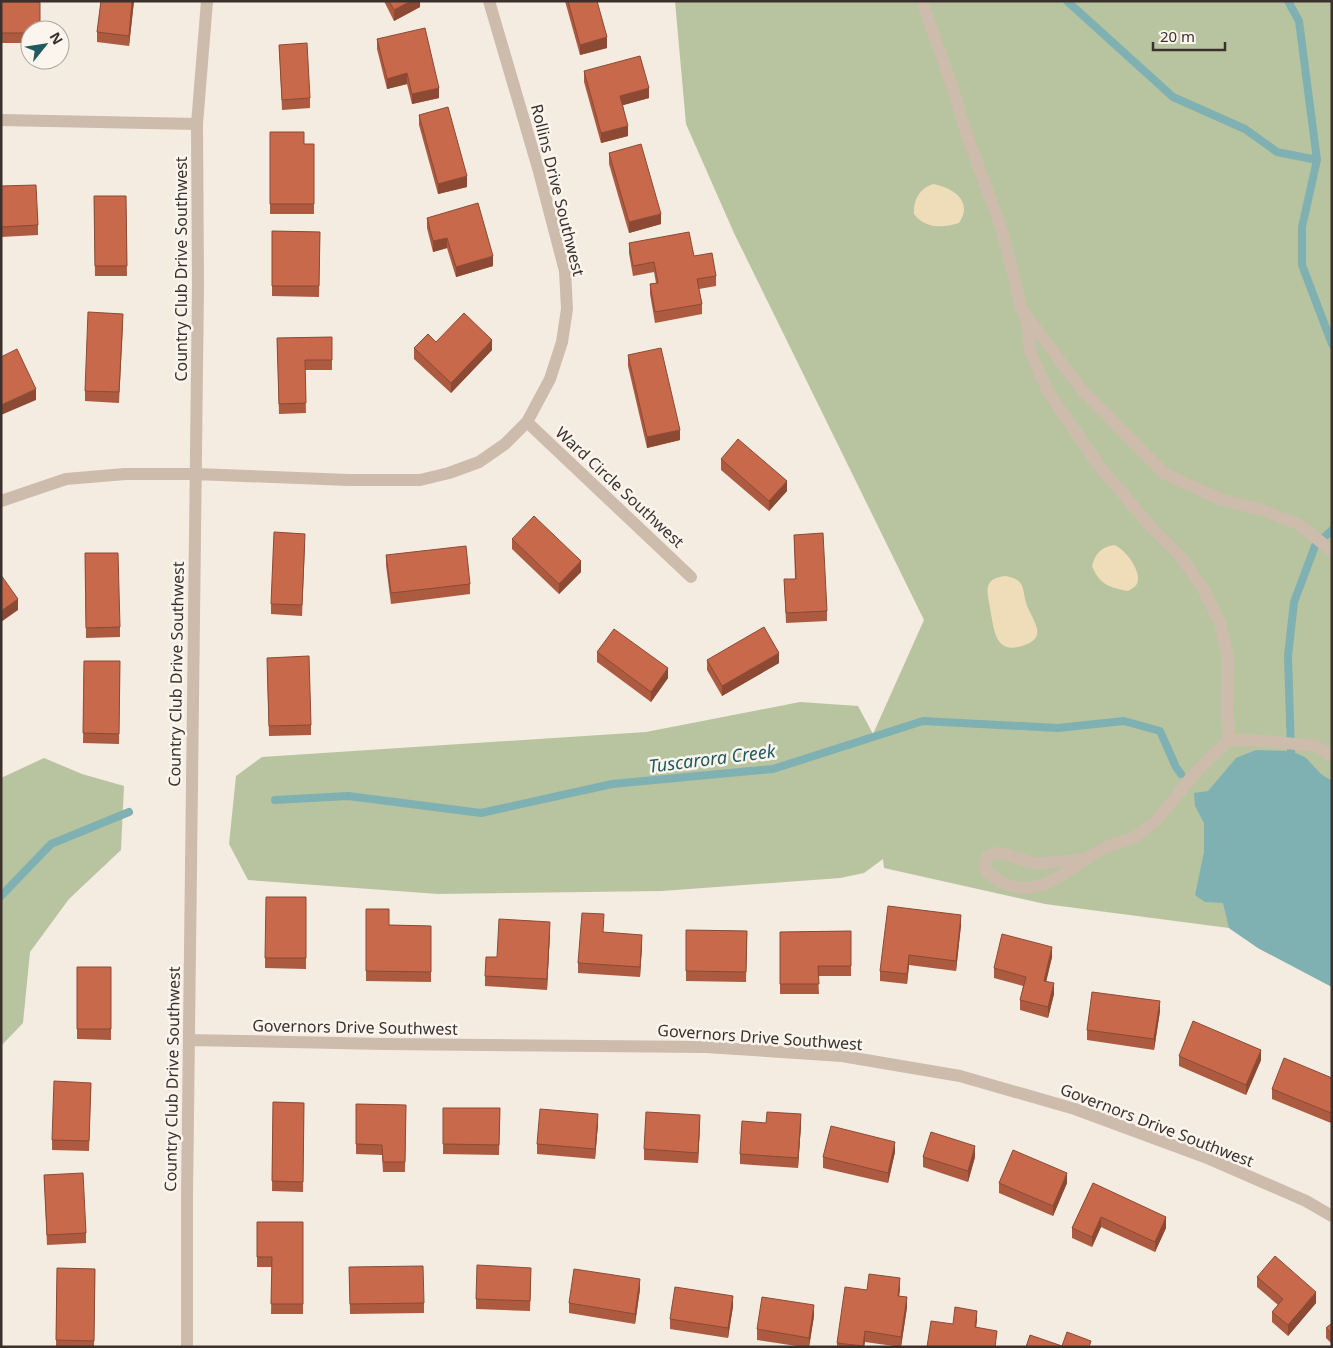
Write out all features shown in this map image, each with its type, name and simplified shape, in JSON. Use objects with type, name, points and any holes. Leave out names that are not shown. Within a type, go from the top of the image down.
[{"type":"street","name":"Country Club Drive Southwest","points":[[187,1347],[186,1198],[198,286],[197,124],[207,1]]},
{"type":"street","name":"Rollins Drive Southwest","points":[[1,501],[13,495],[66,479],[125,474],[420,480],[479,462],[505,444],[528,422],[550,380],[562,342],[567,309],[565,271],[538,168],[489,1]]},
{"type":"street","points":[[922,1],[968,138],[1002,230],[1028,327],[1030,351],[1047,390],[1098,466],[1152,528],[1180,556],[1202,587],[1220,623],[1228,659],[1227,708],[1229,740]]},
{"type":"street","points":[[1,120],[197,124]]},
{"type":"street","points":[[1022,310],[1082,390],[1165,474],[1220,499],[1262,510],[1300,525],[1332,551]]},
{"type":"street","name":"Ward Circle Southwest","points":[[528,422],[691,577]]},
{"type":"street","points":[[1085,859],[1036,864],[1005,854],[995,853],[986,857],[985,864],[986,871],[997,881],[1027,889],[1064,875],[1085,859],[1106,847],[1133,838],[1156,820],[1197,771],[1229,740],[1254,740],[1316,746],[1332,756]]},
{"type":"street","name":"Governors Drive Southwest","points":[[189,1040],[386,1044],[706,1046],[842,1056],[960,1076],[1075,1109],[1205,1157],[1306,1201],[1332,1216]]},
{"type":"green space","points":[[675,1],[1332,1],[1332,987],[1258,948],[1229,928],[1045,904],[884,868],[883,859],[864,873],[840,878],[662,891],[438,894],[248,880],[229,844],[236,776],[262,757],[646,732],[800,702],[858,706],[873,734],[924,620],[734,233],[686,124]]},
{"type":"green space","points":[[44,758],[82,774],[124,786],[121,850],[69,899],[30,952],[23,1023],[1,1046],[1,778]]},
{"type":"sand","points":[[933,184],[947,188],[959,196],[964,208],[959,223],[947,226],[929,225],[918,219],[914,214],[918,195],[924,188]]},
{"type":"sand","points":[[1114,545],[1122,550],[1130,559],[1138,575],[1137,583],[1128,591],[1106,584],[1098,577],[1092,566],[1099,552],[1106,547]]},
{"type":"sand","points":[[1006,576],[1018,580],[1021,584],[1037,629],[1036,638],[1032,642],[1016,647],[1003,645],[996,636],[988,595],[989,584],[992,580]]},
{"type":"water","points":[[1256,750],[1291,751],[1305,757],[1321,774],[1332,781],[1332,987],[1258,948],[1229,928],[1223,903],[1205,902],[1195,895],[1204,852],[1204,823],[1195,806],[1194,793],[1208,791],[1236,758]]},
{"type":"building","points":[[101,1],[132,1],[129,36],[97,32]]},
{"type":"building","points":[[389,1],[411,1],[394,10]]},
{"type":"building","points":[[568,1],[597,1],[607,37],[580,45]]},
{"type":"building","points":[[1,2],[40,2],[40,20],[20,20],[20,33],[1,33]]},
{"type":"building","points":[[425,28],[439,88],[412,94],[407,73],[387,79],[377,39]]},
{"type":"building","points":[[307,43],[310,98],[282,100],[279,45]]},
{"type":"building","points":[[640,56],[649,88],[620,96],[628,126],[601,133],[584,71]]},
{"type":"building","points":[[448,107],[467,176],[438,184],[419,115]]},
{"type":"building","points":[[270,132],[304,132],[304,144],[314,144],[314,204],[270,204]]},
{"type":"building","points":[[641,144],[661,214],[629,222],[609,153]]},
{"type":"building","points":[[36,185],[38,225],[1,227],[1,186]]},
{"type":"building","points":[[94,196],[126,196],[127,266],[95,266]]},
{"type":"building","points":[[478,203],[493,256],[456,267],[447,238],[433,241],[427,218]]},
{"type":"building","points":[[272,231],[320,232],[319,286],[272,286]]},
{"type":"building","points":[[689,232],[694,256],[712,253],[716,276],[697,279],[702,304],[655,312],[650,284],[658,283],[654,262],[633,266],[629,243]]},
{"type":"building","points":[[88,312],[123,314],[119,392],[85,391]]},
{"type":"building","points":[[464,313],[492,340],[451,383],[414,348],[428,334],[436,342]]},
{"type":"building","points":[[332,337],[332,360],[305,360],[306,403],[279,404],[277,338]]},
{"type":"building","points":[[661,348],[680,430],[647,437],[628,355]]},
{"type":"building","points":[[17,349],[36,389],[1,405],[1,357]]},
{"type":"building","points":[[738,439],[787,481],[769,501],[721,459]]},
{"type":"building","points":[[534,516],[581,561],[559,584],[512,539]]},
{"type":"building","points":[[274,532],[305,534],[302,605],[271,604]]},
{"type":"building","points":[[823,533],[827,611],[786,613],[784,579],[796,579],[794,535]]},
{"type":"building","points":[[466,546],[470,584],[391,593],[386,555]]},
{"type":"building","points":[[85,553],[118,553],[120,627],[86,628]]},
{"type":"building","points":[[1,575],[18,599],[1,611]]},
{"type":"building","points":[[764,627],[779,653],[722,686],[707,660]]},
{"type":"building","points":[[614,629],[668,668],[651,692],[597,652]]},
{"type":"building","points":[[309,656],[311,725],[269,726],[267,658]]},
{"type":"building","points":[[84,661],[120,661],[119,734],[83,733]]},
{"type":"building","points":[[266,897],[306,897],[306,958],[265,958]]},
{"type":"building","points":[[888,906],[961,915],[956,961],[909,955],[907,974],[880,971]]},
{"type":"building","points":[[366,909],[389,909],[389,925],[431,926],[431,972],[366,971]]},
{"type":"building","points":[[582,913],[604,914],[603,932],[642,935],[640,967],[578,963]]},
{"type":"building","points":[[499,919],[550,922],[547,979],[485,976],[486,957],[497,957]]},
{"type":"building","points":[[686,930],[747,931],[746,972],[686,971]]},
{"type":"building","points":[[851,931],[851,966],[818,966],[819,984],[780,984],[780,932]]},
{"type":"building","points":[[1002,934],[1052,947],[1044,981],[1054,983],[1048,1007],[1020,1000],[1026,977],[994,968]]},
{"type":"building","points":[[77,967],[111,967],[111,1029],[77,1029]]},
{"type":"building","points":[[1092,992],[1160,1001],[1154,1039],[1087,1030]]},
{"type":"building","points":[[1193,1021],[1261,1050],[1246,1085],[1179,1056]]},
{"type":"building","points":[[1284,1058],[1332,1078],[1331,1113],[1272,1089]]},
{"type":"building","points":[[54,1081],[91,1083],[89,1141],[52,1140]]},
{"type":"building","points":[[273,1102],[304,1103],[303,1182],[272,1181]]},
{"type":"building","points":[[356,1104],[406,1105],[405,1162],[383,1162],[382,1145],[356,1144]]},
{"type":"building","points":[[443,1108],[500,1108],[499,1145],[443,1144]]},
{"type":"building","points":[[540,1109],[598,1114],[595,1149],[537,1144]]},
{"type":"building","points":[[646,1112],[700,1115],[698,1153],[644,1149]]},
{"type":"building","points":[[767,1112],[801,1114],[798,1158],[740,1154],[742,1121],[766,1123]]},
{"type":"building","points":[[831,1126],[895,1142],[888,1173],[823,1157]]},
{"type":"building","points":[[931,1132],[975,1146],[968,1171],[923,1157]]},
{"type":"building","points":[[1013,1150],[1067,1173],[1053,1206],[999,1183]]},
{"type":"building","points":[[83,1173],[86,1233],[47,1235],[44,1175]]},
{"type":"building","points":[[1093,1183],[1166,1217],[1155,1242],[1101,1217],[1092,1237],[1072,1228]]},
{"type":"building","points":[[257,1222],[303,1222],[303,1304],[271,1304],[272,1257],[257,1257]]},
{"type":"building","points":[[1275,1256],[1316,1292],[1288,1325],[1272,1312],[1283,1299],[1257,1277]]},
{"type":"building","points":[[477,1265],[531,1268],[530,1301],[476,1299]]},
{"type":"building","points":[[423,1266],[424,1303],[350,1304],[349,1267]]},
{"type":"building","points":[[57,1268],[95,1269],[94,1341],[56,1340]]},
{"type":"building","points":[[574,1269],[640,1279],[635,1314],[569,1303]]},
{"type":"building","points":[[869,1274],[900,1278],[898,1296],[907,1297],[901,1337],[865,1331],[863,1346],[837,1343],[845,1287],[867,1290]]},
{"type":"building","points":[[675,1287],[733,1296],[728,1328],[670,1319]]},
{"type":"building","points":[[762,1297],[814,1305],[809,1338],[757,1329]]},
{"type":"building","points":[[955,1307],[977,1311],[975,1327],[997,1331],[995,1347],[927,1347],[931,1321],[953,1324]]},
{"type":"building","points":[[1332,1323],[1332,1334],[1326,1328]]},
{"type":"building","points":[[1067,1332],[1091,1341],[1089,1347],[1026,1347],[1030,1335],[1062,1346]]},
{"type":"waterway","points":[[1067,1],[1173,97],[1245,129],[1277,152],[1317,160]]},
{"type":"waterway","points":[[1288,1],[1299,21],[1317,160],[1302,227],[1302,265],[1332,344]]},
{"type":"waterway","points":[[1291,751],[1288,656],[1294,602],[1315,546],[1332,530]]},
{"type":"waterway","name":"Tuscarora Creek","points":[[275,800],[348,796],[481,813],[612,784],[773,769],[923,721],[1058,728],[1124,721],[1160,731],[1181,774]]},
{"type":"waterway","name":"Tuscarora Creek","points":[[1,896],[51,844],[129,812]]}]
